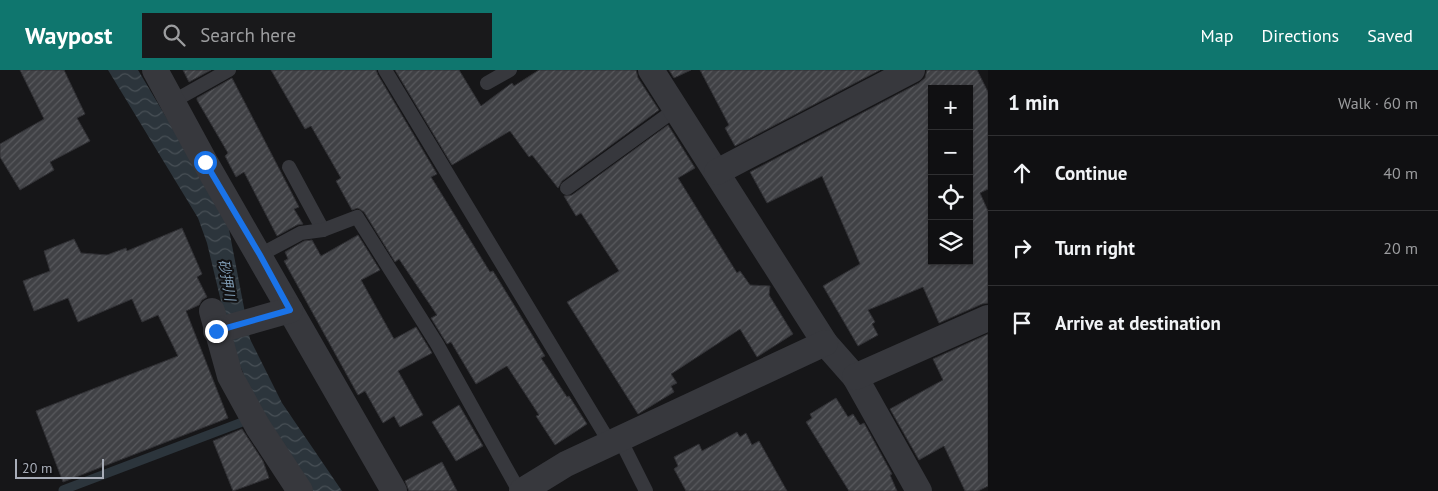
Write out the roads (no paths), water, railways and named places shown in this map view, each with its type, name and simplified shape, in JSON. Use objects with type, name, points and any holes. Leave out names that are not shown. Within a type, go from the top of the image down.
[{"type":"street","points":[[154,70],[394,491]]},
{"type":"street","points":[[651,70],[825,343],[854,377],[919,491]]},
{"type":"street","points":[[717,172],[912,70]]},
{"type":"street","points":[[290,310],[255,320],[216,324],[230,376],[258,427],[300,491]]},
{"type":"street","points":[[854,377],[988,318]]},
{"type":"street","points":[[522,491],[566,464],[825,343]]},
{"type":"lane","points":[[172,102],[228,70]]},
{"type":"lane","points":[[385,70],[646,491]]},
{"type":"lane","points":[[487,83],[510,70]]},
{"type":"lane","points":[[567,188],[676,109]]},
{"type":"lane","points":[[289,167],[323,230]]},
{"type":"lane","points":[[260,255],[301,233],[323,230],[357,217],[437,344],[518,491]]},
{"type":"water","name":"砂押川","points":[[108,70],[138,70],[227,219],[250,339],[282,403],[342,491],[313,491],[258,410],[231,343],[207,243],[198,218]]},
{"type":"waterway","points":[[63,490],[245,421],[250,417]]}]
